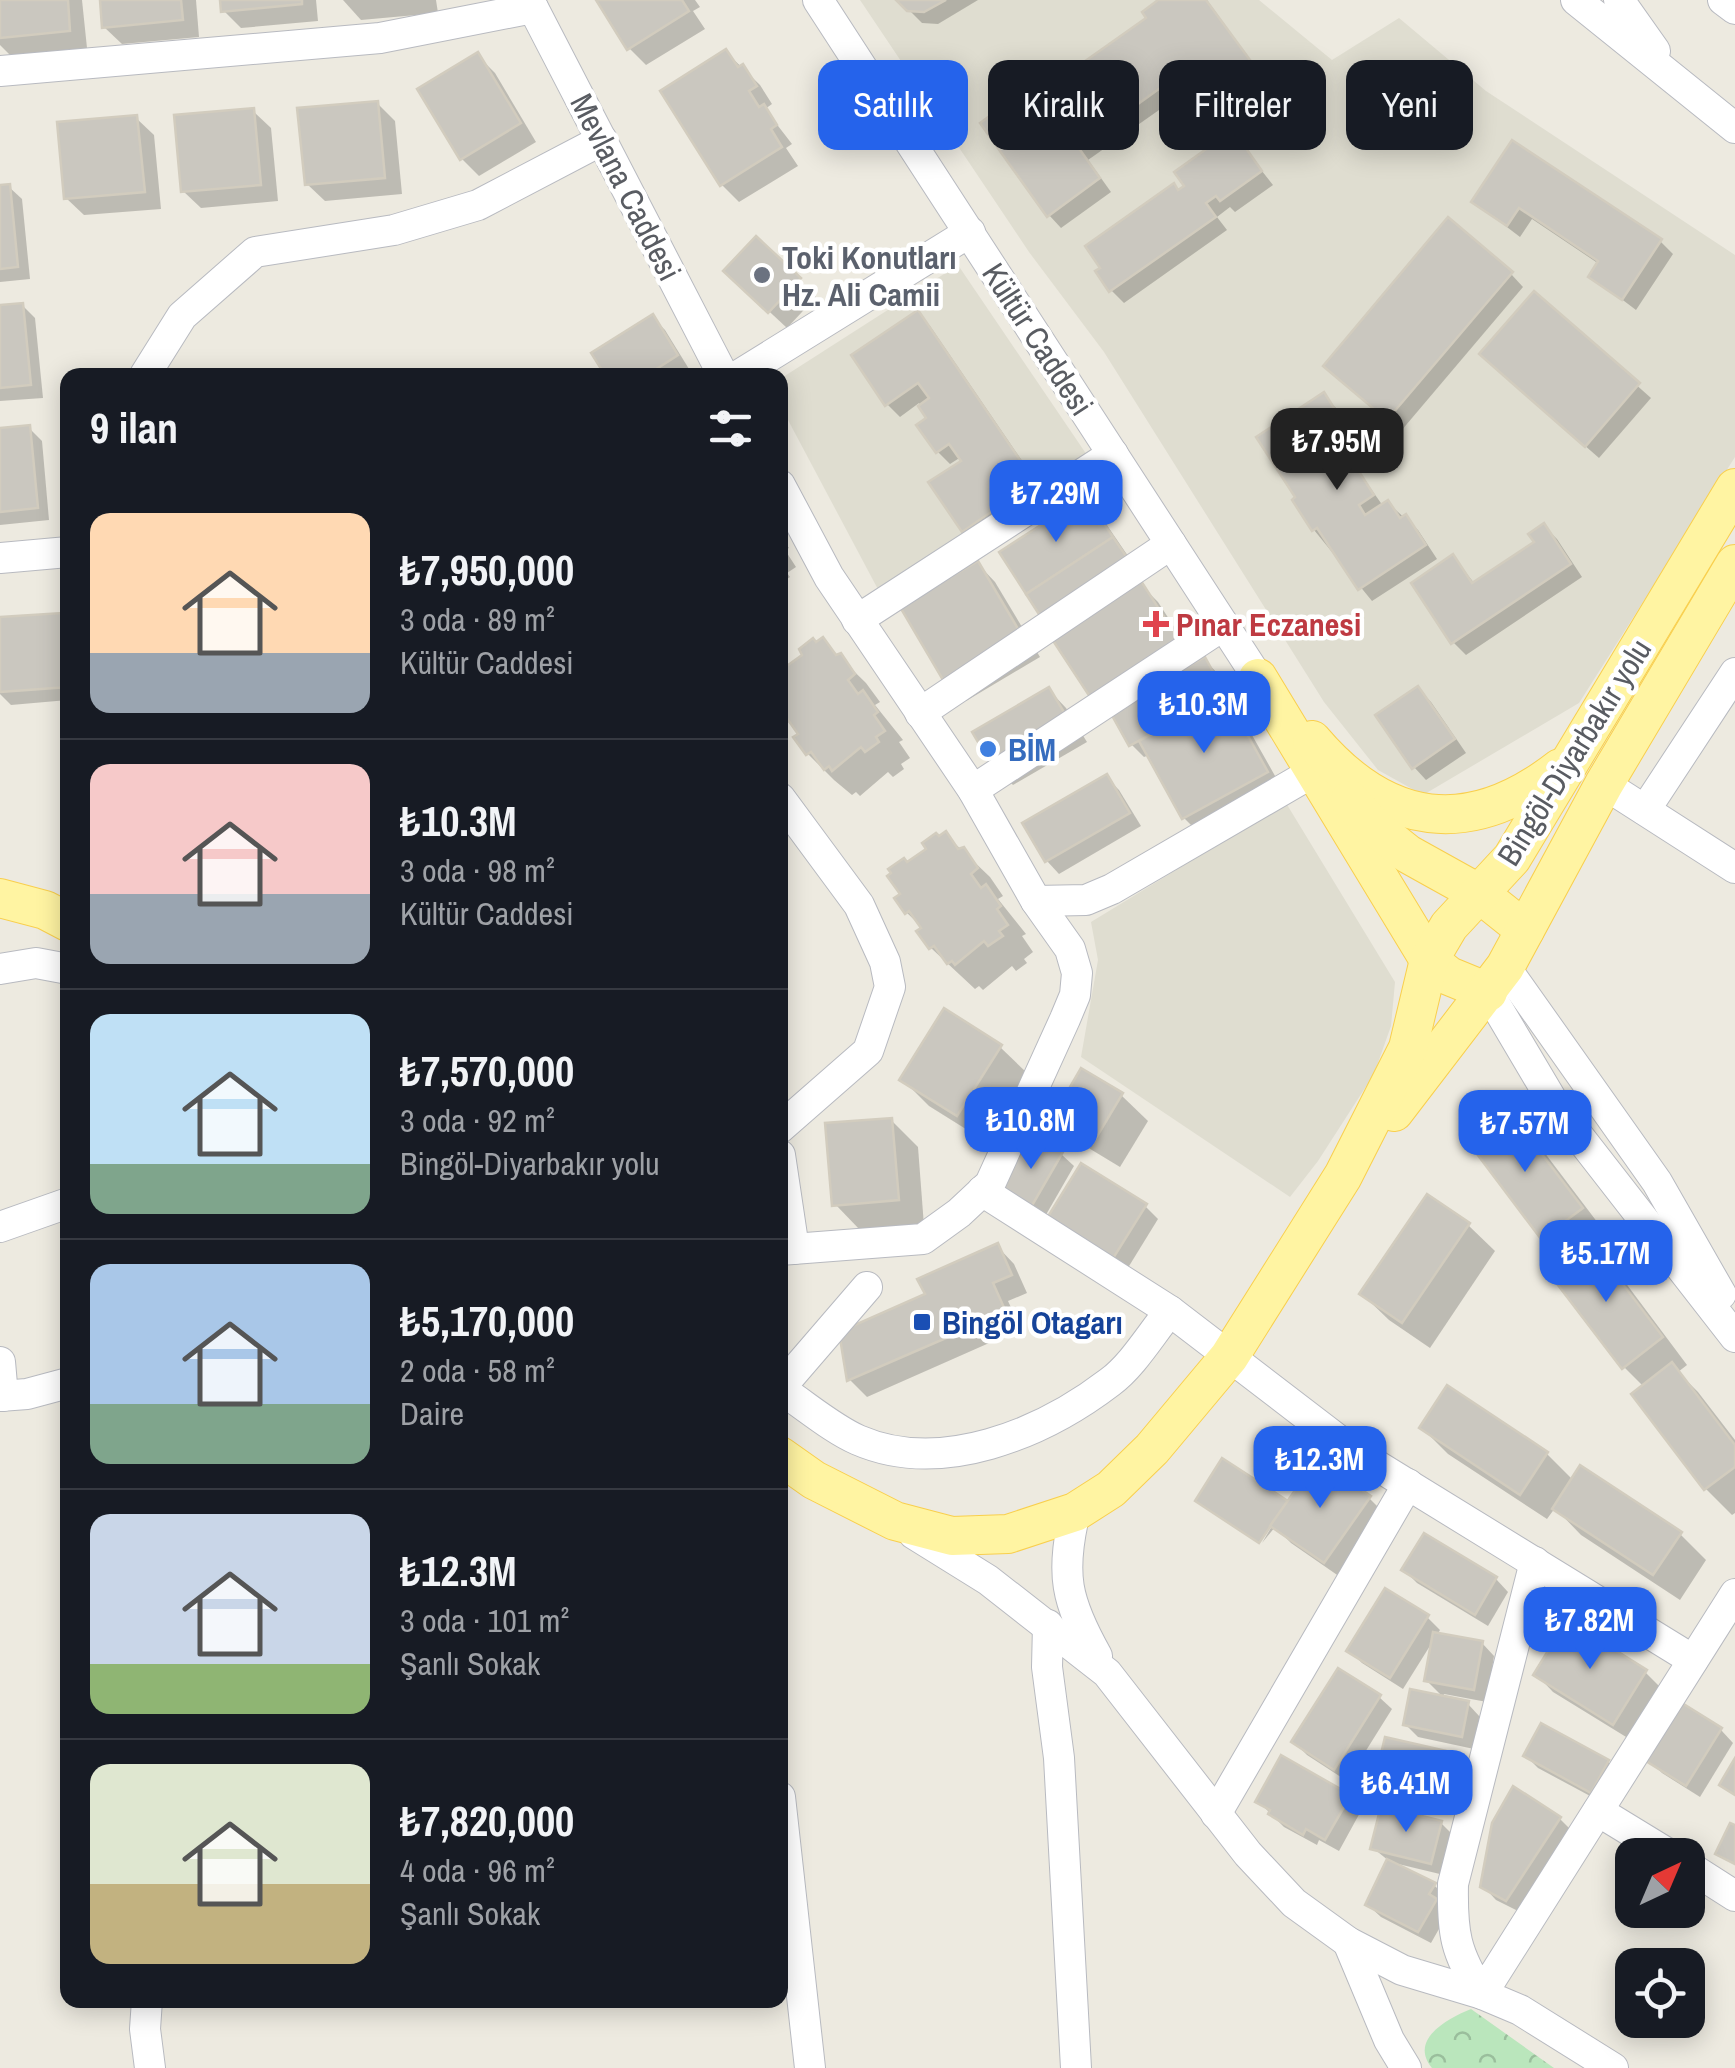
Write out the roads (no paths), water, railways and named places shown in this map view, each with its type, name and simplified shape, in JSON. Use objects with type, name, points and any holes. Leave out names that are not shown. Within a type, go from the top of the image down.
[{"type":"main road","name":"Bingöl-Diyarbakır yolu","points":[[788,1462],[814,1480],[895,1522],[952,1536],[1008,1534],[1075,1512],[1111,1489],[1152,1449],[1229,1357],[1343,1176],[1408,1048],[1429,960],[1449,926],[1512,858],[1735,488]]},
{"type":"main road","name":"Bingöl-Diyarbakır yolu","points":[[1343,1176],[1496,979],[1604,784],[1735,564]]},
{"type":"main road","points":[[1258,678],[1333,764],[1395,806],[1420,814],[1464,812],[1530,792],[1572,758]]},
{"type":"main road","points":[[1258,678],[1429,960],[1449,976],[1496,979]]},
{"type":"main road","points":[[1258,678],[1373,826],[1408,854],[1480,894],[1526,930]]},
{"type":"main road","points":[[0,898],[60,918]]},
{"type":"street","name":"Kültür Caddesi","points":[[818,0],[1258,678]]},
{"type":"street","points":[[1576,0],[1735,128]]},
{"type":"street","points":[[1619,0],[1675,79]]},
{"type":"street","points":[[1723,0],[1735,9]]},
{"type":"street","points":[[0,71],[380,38],[531,4]]},
{"type":"street","name":"Mevlana Caddesi","points":[[531,4],[719,368]]},
{"type":"street","points":[[149,368],[182,316],[255,252],[394,230],[478,206],[602,140]]},
{"type":"street","points":[[749,368],[970,232]]},
{"type":"street","points":[[856,620],[1113,454]]},
{"type":"street","points":[[788,500],[856,620],[973,790],[1036,902],[1070,950],[1076,973],[1075,995],[990,1184],[959,1213],[923,1238],[788,1250]]},
{"type":"street","points":[[920,713],[1171,544]]},
{"type":"street","points":[[0,558],[60,553]]},
{"type":"street","points":[[973,790],[1224,625]]},
{"type":"street","points":[[1645,810],[1735,673]]},
{"type":"street","points":[[1036,902],[1086,900],[1112,889],[1314,771]]},
{"type":"street","points":[[1604,784],[1732,861]]},
{"type":"street","points":[[788,809],[859,905],[884,962],[890,988],[868,1051],[788,1121]]},
{"type":"street","points":[[0,969],[36,963],[60,968]]},
{"type":"street","points":[[1496,979],[1657,1182],[1735,1319]]},
{"type":"street","points":[[1496,979],[1556,1106],[1735,1337]]},
{"type":"street","points":[[982,1191],[1170,1311],[1350,1448],[1693,1660]]},
{"type":"street","points":[[0,1227],[60,1205]]},
{"type":"street","points":[[788,1380],[867,1287]]},
{"type":"street","points":[[788,1394],[856,1439],[904,1454],[970,1450],[1030,1430],[1112,1381],[1170,1311]]},
{"type":"street","points":[[0,1362],[2,1396],[60,1385]]},
{"type":"street","points":[[1216,1814],[1408,1484]]},
{"type":"street","points":[[1075,1512],[1066,1548],[1068,1590],[1080,1626],[1107,1673],[1248,1854],[1294,1903],[1348,1942],[1402,1970],[1520,2010],[1613,2068]]},
{"type":"street","points":[[895,1522],[988,1580],[1107,1673]]},
{"type":"street","points":[[1482,1994],[1462,1963],[1452,1929],[1453,1884],[1535,1562]]},
{"type":"street","points":[[1482,1994],[1735,1594]]},
{"type":"street","points":[[1048,1625],[1047,1667],[1059,1758],[1076,2068]]},
{"type":"street","points":[[1598,1810],[1643,1838]]},
{"type":"street","points":[[788,1870],[810,2068]]},
{"type":"street","points":[[1705,1876],[1735,1895]]},
{"type":"street","points":[[1452,1929],[1470,1946],[1491,1950],[1518,1938]]},
{"type":"street","points":[[1348,1942],[1389,2040],[1406,2068]]},
{"type":"street","points":[[146,2008],[150,2068]]},
{"type":"place","name":"Toki Konutları Hz. Ali Camii","points":[[762,275]]},
{"type":"place","name":"Pınar Eczanesi","points":[[1156,624]]},
{"type":"place","name":"BİM","points":[[988,749]]},
{"type":"place","name":"Bingöl Otagarı","points":[[922,1322]]}]
